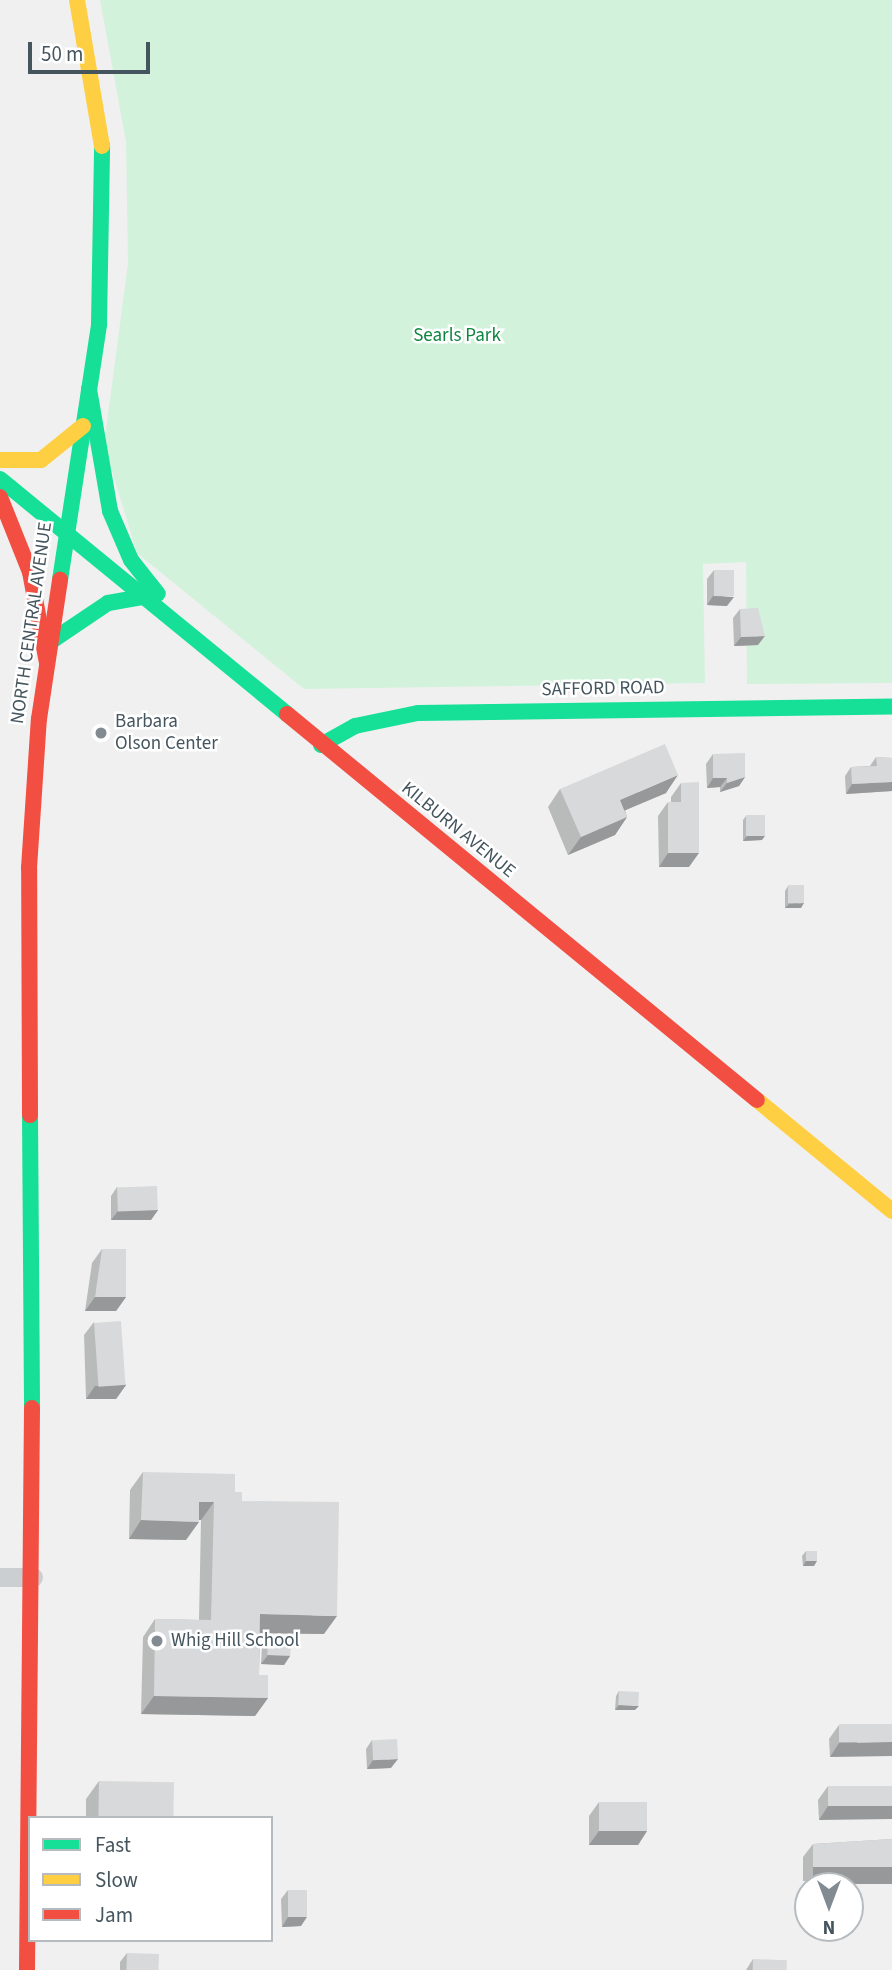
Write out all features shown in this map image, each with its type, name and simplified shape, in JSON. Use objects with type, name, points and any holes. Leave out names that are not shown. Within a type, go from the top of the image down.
[{"type":"main road","name":"NORTH CENTRAL AVENUE","points":[[29,1816],[33,1577],[29,869],[47,663],[99,324],[104,196],[102,143],[77,0]]},
{"type":"main road","points":[[89,389],[104,486],[120,539],[192,638]]},
{"type":"main road","points":[[0,460],[41,460],[82,426]]},
{"type":"main road","name":"KILBURN AVENUE","points":[[0,479],[892,1211]]},
{"type":"main road","points":[[0,497],[30,572],[47,663]]},
{"type":"main road","points":[[50,642],[108,603],[143,597]]},
{"type":"main road","name":"SAFFORD ROAD","points":[[321,745],[355,726],[418,713],[892,706]]},
{"type":"main road","name":"NORTH CENTRAL AVENUE","points":[[27,1970],[28,1904]]},
{"type":"street","points":[[0,1577],[33,1577]]},
{"type":"green space","name":"Searls Park","points":[[100,0],[892,0],[892,683],[747,684],[746,562],[703,564],[705,683],[304,689],[137,553],[104,445],[128,263],[126,142]]},
{"type":"building","points":[[714,570],[734,570],[734,596],[714,596]]},
{"type":"building","points":[[758,608],[765,636],[741,637],[740,609]]},
{"type":"building","points":[[665,744],[678,775],[620,800],[627,817],[581,837],[560,789]]},
{"type":"building","points":[[745,753],[745,777],[727,783],[727,778],[713,778],[713,754]]},
{"type":"building","points":[[876,757],[892,758],[892,782],[852,784],[851,767],[877,766]]},
{"type":"building","points":[[699,782],[699,853],[668,853],[668,802],[681,802],[681,783]]},
{"type":"building","points":[[746,815],[765,815],[765,836],[746,836]]},
{"type":"building","points":[[788,885],[804,885],[804,903],[788,903]]},
{"type":"building","points":[[157,1186],[158,1210],[118,1211],[117,1187]]},
{"type":"building","points":[[102,1249],[126,1249],[126,1297],[95,1297]]},
{"type":"building","points":[[121,1321],[125,1385],[99,1387],[94,1323]]},
{"type":"building","points":[[143,1472],[235,1474],[235,1492],[242,1492],[242,1501],[339,1502],[337,1616],[260,1614],[259,1675],[268,1675],[268,1698],[154,1696],[155,1619],[211,1620],[214,1502],[199,1502],[199,1522],[141,1520]]},
{"type":"building","points":[[806,1551],[817,1551],[817,1561],[806,1561]]},
{"type":"building","points":[[268,1637],[291,1638],[290,1656],[267,1655]]},
{"type":"building","points":[[619,1691],[639,1692],[638,1706],[618,1705]]},
{"type":"building","points":[[839,1724],[892,1724],[892,1742],[839,1742]]},
{"type":"building","points":[[397,1739],[398,1759],[373,1760],[372,1740]]},
{"type":"building","points":[[99,1781],[174,1782],[173,1816],[98,1816]]},
{"type":"building","points":[[828,1786],[892,1786],[892,1806],[828,1806]]},
{"type":"building","points":[[599,1802],[647,1802],[647,1831],[599,1831]]},
{"type":"building","points":[[892,1839],[892,1867],[813,1867],[813,1844]]},
{"type":"building","points":[[288,1890],[307,1890],[307,1917],[288,1917]]},
{"type":"building","points":[[127,1953],[159,1954],[158,1970],[126,1970]]},
{"type":"building","points":[[753,1959],[787,1960],[787,1970],[753,1970]]},
{"type":"traffic: fast","points":[[60,580],[99,324],[102,146]]},
{"type":"traffic: fast","points":[[89,389],[110,511],[131,560],[158,594]]},
{"type":"traffic: fast","points":[[0,479],[287,714]]},
{"type":"traffic: fast","points":[[50,642],[108,603],[143,597]]},
{"type":"traffic: fast","points":[[321,745],[355,726],[418,713],[892,706]]},
{"type":"traffic: fast","points":[[30,1115],[32,1408]]},
{"type":"traffic: slow","points":[[77,0],[102,146]]},
{"type":"traffic: slow","points":[[0,460],[41,460],[83,426]]},
{"type":"traffic: slow","points":[[757,1100],[892,1211]]},
{"type":"traffic: jam","points":[[0,497],[30,572],[47,663]]},
{"type":"traffic: jam","points":[[30,1115],[29,868],[39,719],[60,580]]},
{"type":"traffic: jam","points":[[287,714],[757,1100]]},
{"type":"traffic: jam","points":[[28,1816],[32,1408]]},
{"type":"traffic: jam","points":[[27,1970],[28,1858]]},
{"type":"place","name":"Barbara Olson Center","points":[[101,733]]},
{"type":"place","name":"Whig Hill School","points":[[157,1641]]}]
